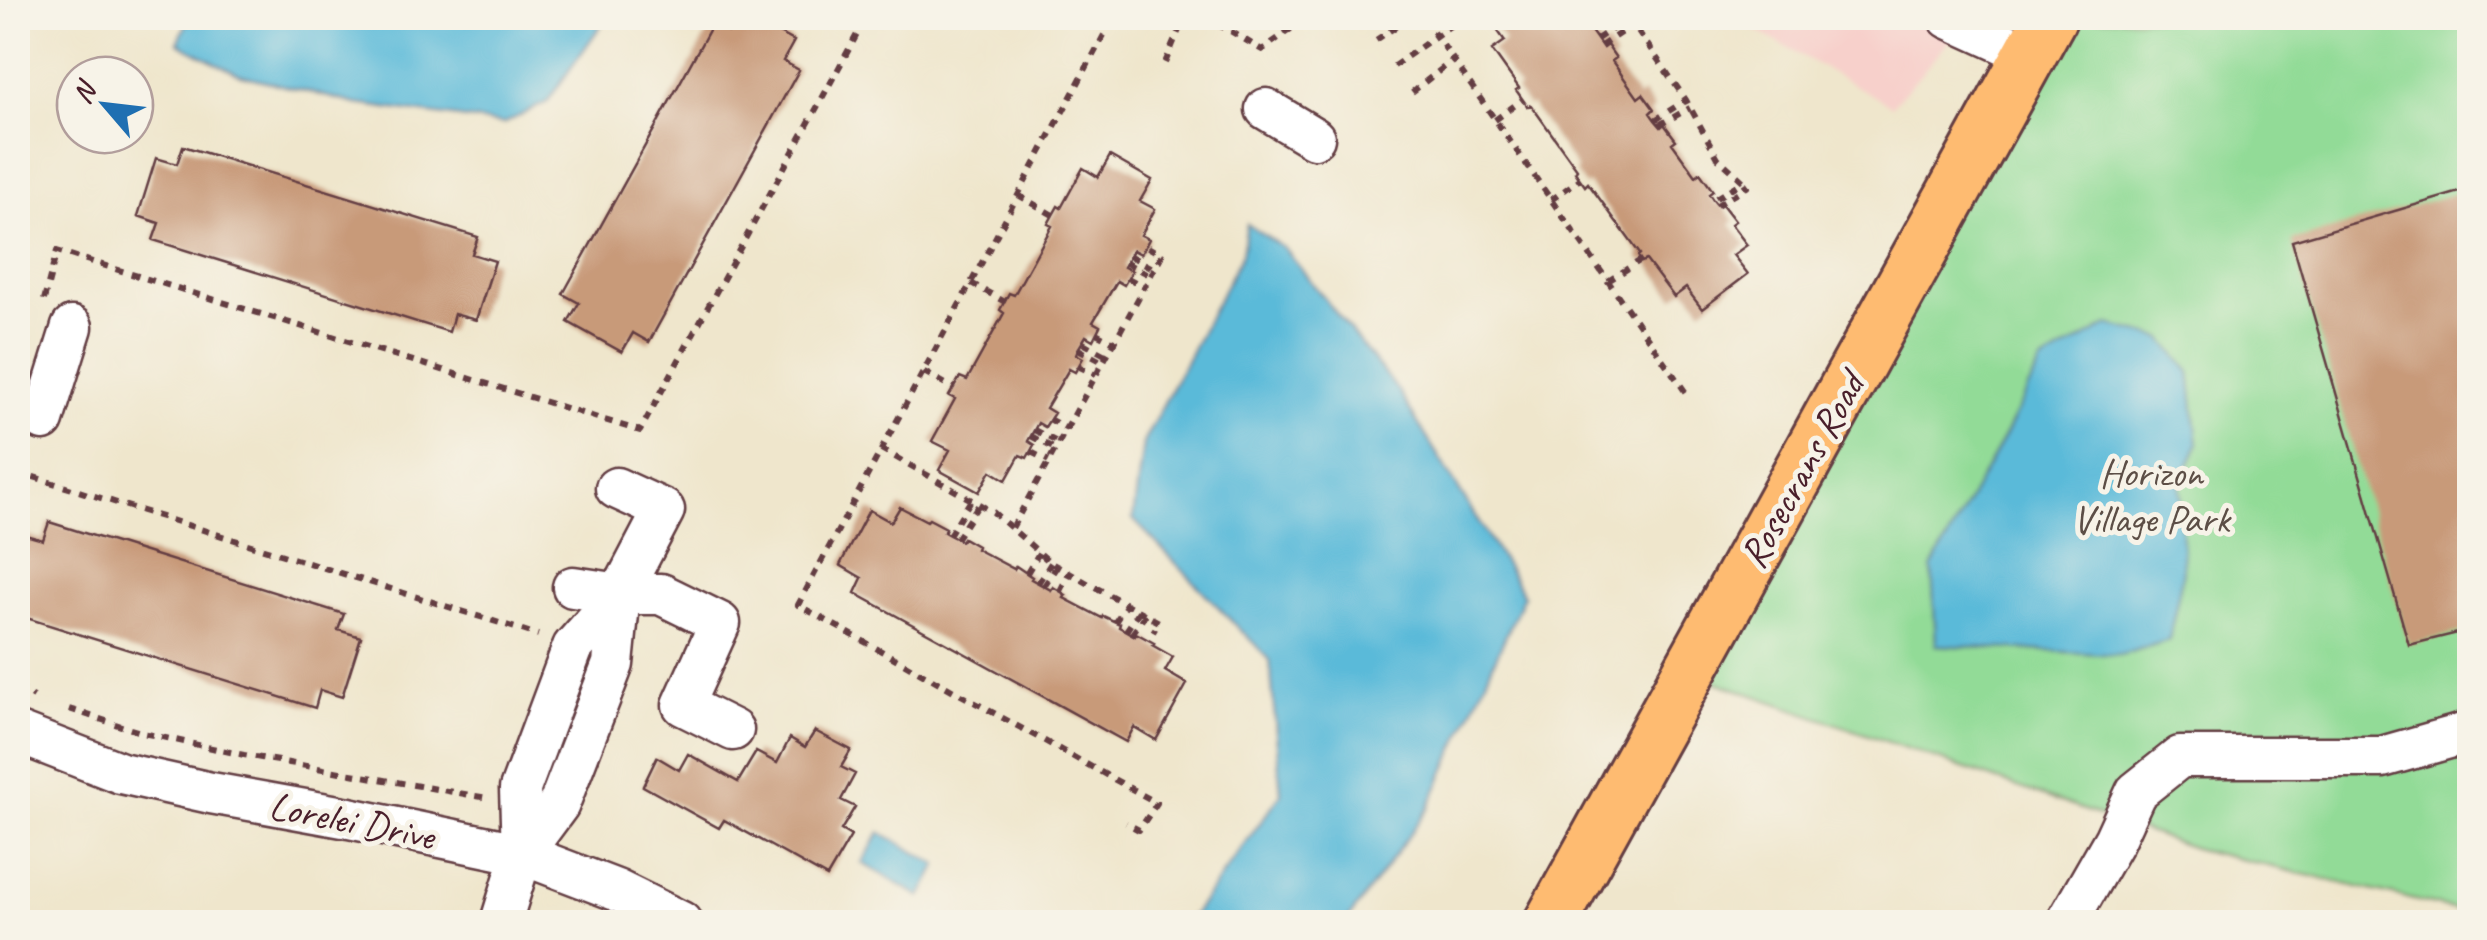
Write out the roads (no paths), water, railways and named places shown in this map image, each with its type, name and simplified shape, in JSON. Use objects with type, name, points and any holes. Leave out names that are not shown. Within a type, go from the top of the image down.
[{"type":"main road","name":"Rosecrans Road","points":[[1551,922],[2040,36]]},
{"type":"street","points":[[1950,18],[2040,36]]},
{"type":"street","points":[[1266,109],[1314,138]]},
{"type":"street","points":[[42,420],[55,322]]},
{"type":"street","points":[[522,854],[520,790],[574,646],[620,594],[664,510],[616,488]]},
{"type":"street","points":[[573,587],[620,594],[662,594],[720,623],[682,704],[733,730]]},
{"type":"street","points":[[501,922],[522,854],[558,804],[613,664],[620,594]]},
{"type":"street","name":"Lorelei Drive","points":[[27,715],[121,773],[522,854],[616,890],[680,922]]},
{"type":"street","points":[[2068,922],[2136,792],[2180,757],[2382,757],[2470,732]]},
{"type":"water","points":[[189,18],[606,18],[547,102],[503,124],[356,104],[238,74],[178,43]]},
{"type":"water","points":[[1247,224],[1285,249],[1398,391],[1524,595],[1428,809],[1346,922],[1188,922],[1281,794],[1270,660],[1133,519],[1143,443],[1242,254]]},
{"type":"water","points":[[2108,325],[2162,338],[2190,372],[2198,444],[2180,485],[2183,571],[2169,640],[2121,655],[1936,645],[1932,568],[2041,363]]},
{"type":"water","points":[[880,832],[938,865],[921,897],[862,863]]},
{"type":"park label","name":"Horizon Village Park","points":[[2151,495]]}]
